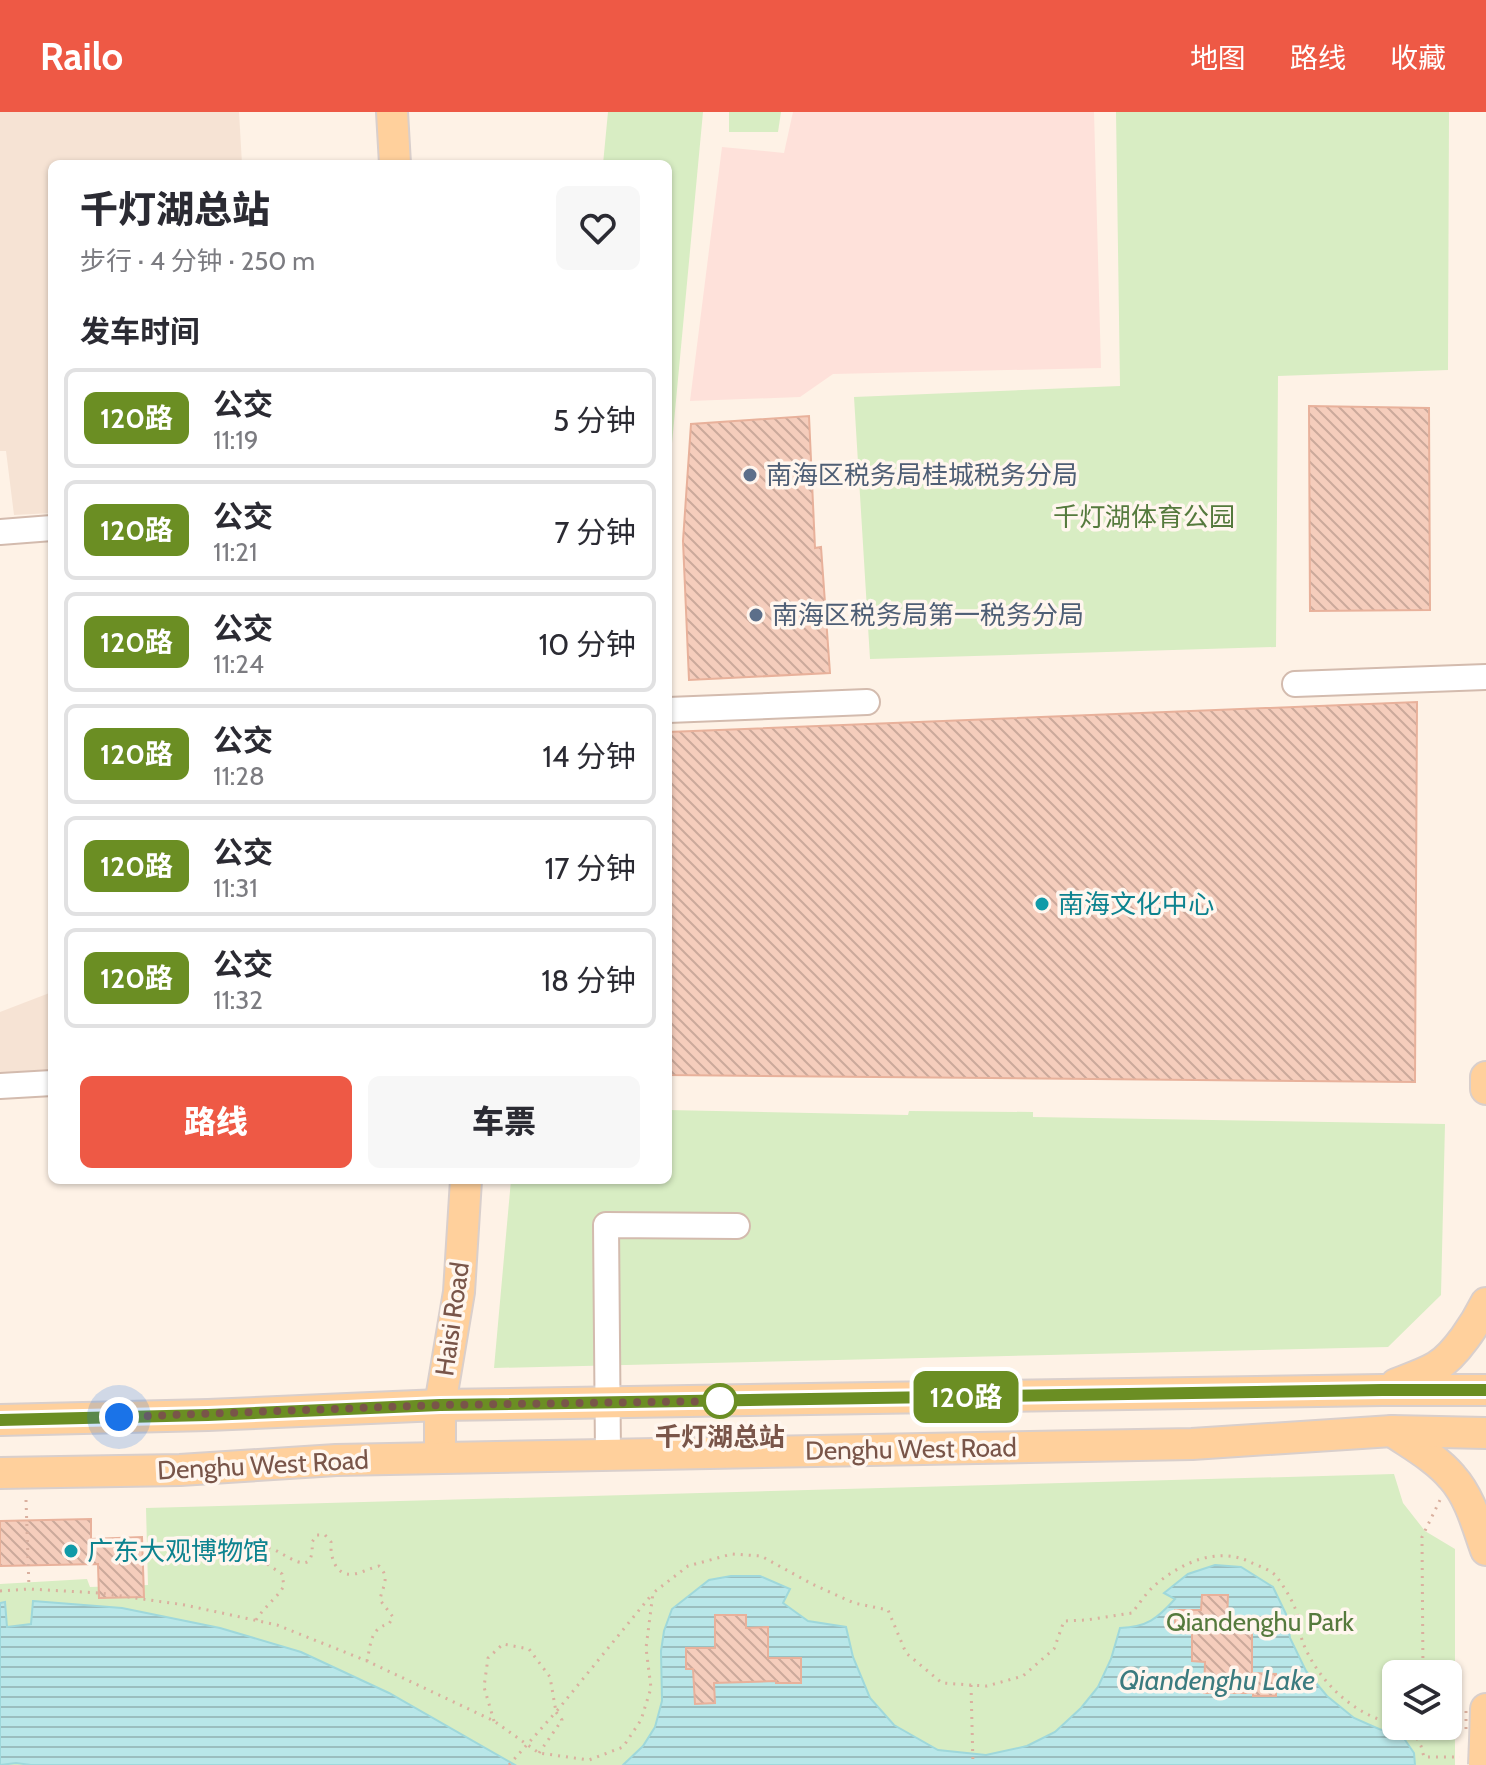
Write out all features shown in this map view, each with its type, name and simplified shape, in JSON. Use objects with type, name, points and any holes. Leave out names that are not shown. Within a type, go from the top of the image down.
[{"type":"main road","points":[[392,112],[395,160]]},
{"type":"main road","points":[[1486,1077],[1486,1089]]},
{"type":"main road","name":"Haisi Road","points":[[440,1458],[440,1405],[459,1292],[466,1184]]},
{"type":"main road","points":[[1382,1390],[1438,1366],[1462,1342],[1486,1303]]},
{"type":"main road","name":"Denghu West Road","points":[[0,1420],[440,1405],[1486,1390]]},
{"type":"main road","points":[[1392,1431],[1452,1477],[1470,1506],[1486,1550]]},
{"type":"main road","name":"Denghu West Road","points":[[0,1473],[180,1470],[336,1460],[1192,1444],[1392,1431],[1486,1433]]},
{"type":"main road","points":[[1480,1754],[1486,1709]]},
{"type":"street","points":[[0,532],[48,528]]},
{"type":"street","points":[[1295,684],[1486,677]]},
{"type":"street","points":[[672,710],[867,702]]},
{"type":"street","points":[[0,1086],[48,1083]]},
{"type":"street","points":[[608,1455],[606,1225],[737,1226]]},
{"type":"path","points":[[1423,1660],[1422,1537],[1452,1477]]},
{"type":"path","points":[[26,1500],[29,1589]]},
{"type":"path","points":[[256,1620],[284,1586],[282,1574],[267,1564],[262,1554],[267,1547],[275,1548],[292,1562],[302,1563],[309,1560],[313,1553],[312,1542],[317,1535],[325,1535],[331,1542],[330,1554],[334,1565],[343,1573],[354,1574],[379,1566],[385,1572],[386,1582],[380,1600],[393,1617],[389,1624],[380,1626],[373,1633],[367,1661]]},
{"type":"path","points":[[509,1765],[653,1593],[688,1566],[732,1554],[761,1556],[854,1603],[888,1610],[906,1653],[942,1683],[987,1686],[1023,1676],[1054,1649],[1064,1621],[1132,1613],[1153,1586],[1182,1566],[1217,1554],[1242,1558],[1274,1573],[1295,1608],[1302,1640],[1314,1668],[1331,1689],[1382,1720]]},
{"type":"path","points":[[0,1591],[29,1589],[100,1593],[185,1605],[277,1625],[367,1661],[494,1721],[539,1753],[589,1760],[623,1747],[641,1720],[651,1688],[646,1648],[653,1593]]},
{"type":"path","points":[[494,1721],[484,1687],[488,1658],[503,1644],[529,1649],[550,1677],[556,1712],[562,1720],[539,1753]]},
{"type":"path","points":[[971,1685],[973,1765]]},
{"type":"path","points":[[1418,1740],[1424,1757],[1480,1754]]},
{"type":"shaded area","points":[[0,112],[239,112],[242,160],[48,160],[48,513],[14,515],[6,451],[0,451]]},
{"type":"shaded area","points":[[793,112],[1094,112],[1101,368],[833,374],[800,397],[690,401],[722,147],[784,153]]},
{"type":"shaded area","points":[[48,994],[48,1079],[0,1082],[0,1012]]},
{"type":"green space","points":[[608,112],[703,112],[672,443],[672,160],[603,160]]},
{"type":"green space","points":[[729,112],[781,112],[778,132],[729,132]]},
{"type":"green space","name":"千灯湖体育公园","points":[[1116,112],[1449,112],[1448,370],[1278,376],[1276,647],[870,659],[854,397],[1120,386]]},
{"type":"green space","points":[[672,1110],[908,1115],[909,1111],[1033,1112],[1033,1117],[1445,1124],[1441,1295],[1388,1347],[494,1368],[511,1184],[672,1184]]},
{"type":"green space","name":"Qiandenghu Park","points":[[1394,1474],[1403,1503],[1425,1531],[1455,1549],[1455,1660],[1382,1660],[1382,1740],[1455,1740],[1455,1765],[0,1765],[0,1584],[87,1579],[90,1587],[148,1585],[146,1508]]},
{"type":"water","name":"Qiandenghu Lake","points":[[1215,1565],[1241,1567],[1273,1587],[1286,1614],[1290,1638],[1306,1671],[1327,1696],[1354,1718],[1382,1730],[1382,1740],[1405,1740],[1414,1753],[1415,1765],[623,1765],[643,1746],[655,1727],[662,1701],[661,1651],[672,1609],[709,1580],[760,1576],[790,1589],[783,1603],[808,1621],[846,1627],[853,1657],[870,1698],[894,1725],[938,1750],[986,1755],[1027,1746],[1055,1732],[1098,1687],[1120,1628],[1145,1624],[1157,1617],[1175,1599],[1164,1593],[1188,1574]]},
{"type":"water","points":[[33,1601],[122,1608],[220,1628],[301,1652],[389,1693],[515,1765],[0,1765],[0,1603],[5,1602],[7,1627],[31,1624]]},
{"type":"building","points":[[1309,406],[1429,408],[1430,610],[1310,611]]},
{"type":"building","points":[[809,416],[815,548],[821,547],[830,673],[689,680],[683,541],[691,424]]},
{"type":"building","name":"南海文化中心","points":[[1417,702],[1415,1082],[672,1075],[672,732]]},
{"type":"building","name":"广东大观博物馆","points":[[91,1519],[91,1539],[142,1537],[144,1597],[99,1598],[98,1564],[0,1566],[0,1521]]},
{"type":"building","points":[[1202,1595],[1228,1595],[1227,1622],[1252,1622],[1252,1673],[1276,1674],[1276,1696],[1204,1693],[1205,1662],[1192,1661],[1192,1633],[1175,1633],[1175,1610],[1201,1610]]},
{"type":"building","points":[[715,1615],[746,1615],[746,1628],[768,1627],[768,1658],[801,1658],[801,1683],[714,1683],[715,1703],[695,1704],[693,1669],[686,1669],[686,1648],[715,1648]]},
{"type":"bus line","name":"120路","points":[[0,1420],[440,1405],[1486,1390]]},
{"type":"place","name":"南海区税务局桂城税务分局","points":[[750,475]]},
{"type":"place","name":"南海区税务局第一税务分局","points":[[756,615]]},
{"type":"place","name":"南海文化中心","points":[[1042,904]]},
{"type":"place","name":"千灯湖总站","points":[[720,1401]]},
{"type":"place","name":"广东大观博物馆","points":[[71,1551]]},
{"type":"route","points":[[119,1417],[440,1405],[723,1401],[720,1401]]}]
